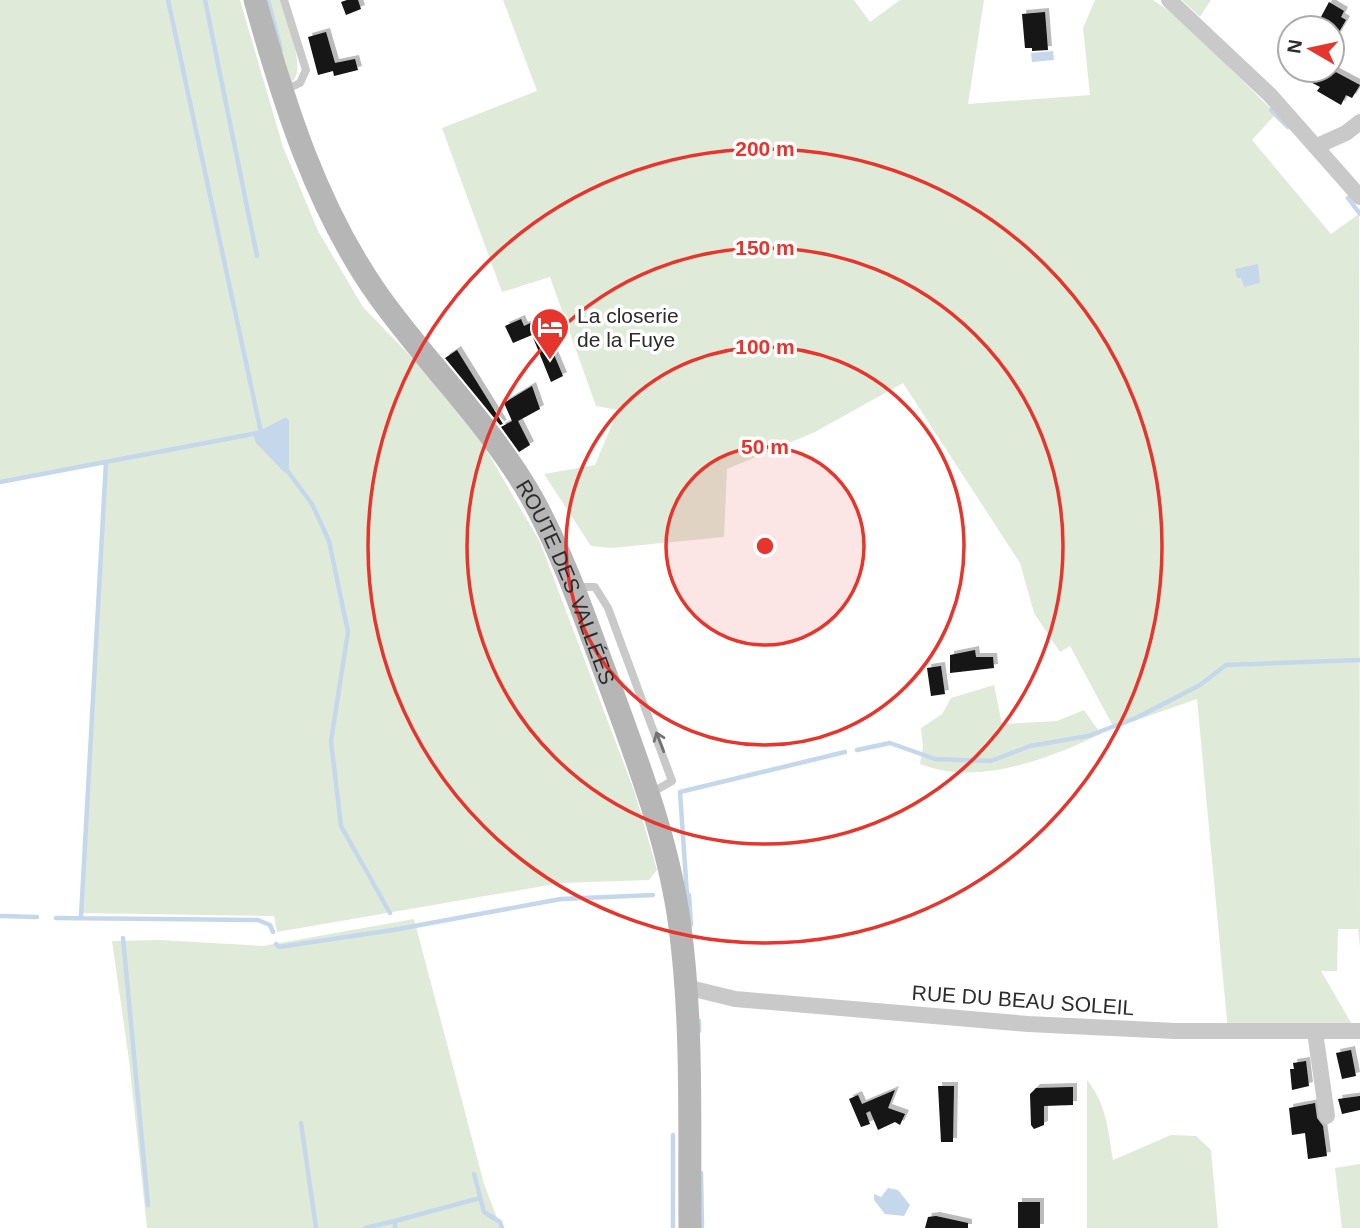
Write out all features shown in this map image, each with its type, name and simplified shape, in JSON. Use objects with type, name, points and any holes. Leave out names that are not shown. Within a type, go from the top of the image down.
[{"type":"main road","name":"ROUTE DES VALLÉES","points":[[255,0],[282,91],[318,188],[351,252],[380,298],[480,422],[519,477],[550,535],[648,794],[674,888],[686,987],[690,1228]]},
{"type":"street","points":[[1169,0],[1257,82],[1360,197]]},
{"type":"street","points":[[1317,146],[1346,133],[1360,122]]},
{"type":"street","name":"RUE DU BEAU SOLEIL","points":[[686,987],[736,999],[1028,1024],[1175,1031],[1360,1031]]},
{"type":"street","points":[[1315,1032],[1327,1116]]},
{"type":"lane","points":[[282,91],[300,83],[306,70],[284,0]]},
{"type":"green space","points":[[0,0],[240,0],[283,147],[318,231],[363,307],[418,364],[484,446],[540,542],[635,793],[657,870],[649,880],[561,883],[277,932],[274,916],[81,913],[106,462],[0,482]],"holes":[[[286,417],[289,420],[288,473],[253,434]]]},
{"type":"green space","points":[[262,0],[280,0],[291,31],[297,67],[296,76],[291,83]]},
{"type":"green space","points":[[503,0],[854,0],[870,22],[900,0],[984,0],[968,104],[1090,95],[1083,28],[1095,0],[1153,0],[1181,19],[1276,114],[1252,140],[1331,234],[1359,214],[1360,947],[1358,929],[1338,929],[1337,971],[1321,971],[1356,1031],[1228,1032],[1197,699],[1114,728],[1070,646],[1060,652],[1034,613],[1020,563],[903,383],[815,432],[727,469],[724,537],[611,548],[591,546],[544,474],[595,465],[618,410],[596,406],[550,277],[502,292],[442,128],[537,91]]},
{"type":"green space","points":[[1182,0],[1211,0],[1200,17]]},
{"type":"green space","points":[[994,685],[1002,724],[1057,721],[1084,710],[1101,734],[1035,761],[988,771],[965,773],[920,764],[923,747],[921,728],[942,714],[951,698]]},
{"type":"green space","points":[[414,919],[484,1184],[501,1228],[147,1228],[129,1060],[112,941],[160,940],[263,946]]},
{"type":"green space","points":[[1087,1080],[1103,1108],[1113,1160],[1171,1135],[1196,1136],[1211,1150],[1218,1228],[1087,1228]]},
{"type":"green space","points":[[1360,1164],[1360,1228],[1342,1228],[1335,1168]]},
{"type":"water","points":[[1053,51],[1054,60],[1032,62],[1031,53]]},
{"type":"water","points":[[1258,264],[1260,283],[1244,287],[1241,278],[1237,278],[1235,269]]},
{"type":"water","points":[[286,417],[289,420],[289,473],[285,473],[256,443],[253,434]]},
{"type":"water","points":[[888,1188],[898,1190],[910,1205],[904,1216],[885,1214],[874,1200],[874,1194],[881,1197]]},
{"type":"building","points":[[358,0],[361,9],[346,15],[341,2]]},
{"type":"building","points":[[1329,2],[1344,11],[1342,14],[1323,14]]},
{"type":"building","points":[[1045,12],[1048,50],[1032,51],[1032,48],[1025,48],[1022,14]]},
{"type":"building","points":[[326,32],[335,63],[355,59],[358,70],[334,76],[333,71],[318,75],[308,37]]},
{"type":"building","points":[[1346,78],[1360,85],[1352,98],[1346,95],[1341,105],[1317,91],[1320,87],[1314,84],[1346,84]]},
{"type":"building","name":"La closerie de la Fuye","points":[[521,319],[524,326],[539,319],[563,376],[551,382],[532,335],[513,343],[505,326]]},
{"type":"building","points":[[457,350],[503,424],[500,425],[445,358]]},
{"type":"building","points":[[532,386],[540,409],[518,421],[530,445],[519,452],[501,427],[512,421],[504,403]]},
{"type":"building","points":[[975,650],[976,657],[993,657],[994,668],[950,673],[950,655]]},
{"type":"building","points":[[941,666],[945,694],[931,696],[927,668]]},
{"type":"building","points":[[1351,1050],[1356,1076],[1342,1079],[1336,1053]]},
{"type":"building","points":[[1306,1061],[1309,1086],[1292,1090],[1290,1069],[1294,1069],[1293,1063]]},
{"type":"building","points":[[938,1086],[954,1086],[953,1142],[941,1142]]},
{"type":"building","points":[[1073,1087],[1073,1105],[1044,1106],[1044,1125],[1034,1129],[1031,1125],[1030,1094],[1036,1088]]},
{"type":"building","points":[[895,1090],[888,1108],[905,1114],[900,1125],[895,1122],[878,1130],[870,1111],[866,1113],[870,1124],[861,1127],[849,1099],[858,1095],[862,1104]]},
{"type":"building","points":[[1360,1096],[1360,1110],[1342,1114],[1338,1099]]},
{"type":"building","points":[[1315,1103],[1317,1118],[1323,1126],[1327,1156],[1308,1159],[1305,1133],[1292,1135],[1289,1108]]},
{"type":"building","points":[[1018,1202],[1040,1202],[1040,1228],[1018,1228]]},
{"type":"building","points":[[936,1216],[968,1223],[968,1228],[925,1228],[928,1217]]},
{"type":"waterway","points":[[168,0],[262,437]]},
{"type":"waterway","points":[[205,0],[257,256]]},
{"type":"waterway","points":[[268,0],[281,50]]},
{"type":"waterway","points":[[1271,110],[1288,127]]},
{"type":"waterway","points":[[1348,198],[1360,214]]},
{"type":"waterway","points":[[0,482],[258,433]]},
{"type":"waterway","points":[[81,917],[106,462]]},
{"type":"waterway","points":[[286,469],[312,504],[329,541],[348,632],[331,741],[341,826],[390,913]]},
{"type":"waterway","points":[[857,750],[890,743],[935,759],[991,761],[1030,746],[1088,736],[1136,718],[1200,685],[1226,665],[1360,660]]},
{"type":"waterway","points":[[687,895],[680,792],[845,752]]},
{"type":"waterway","points":[[276,944],[279,947],[393,930],[561,899],[653,895]]},
{"type":"waterway","points":[[689,895],[691,925]]},
{"type":"waterway","points":[[0,916],[37,917]]},
{"type":"waterway","points":[[56,918],[258,920],[270,925],[273,932]]},
{"type":"waterway","points":[[123,938],[148,1205]]},
{"type":"waterway","points":[[699,1021],[699,1031]]},
{"type":"waterway","points":[[301,1123],[316,1228]]},
{"type":"waterway","points":[[673,1135],[673,1228]]},
{"type":"waterway","points":[[701,1173],[702,1228]]},
{"type":"waterway","points":[[474,1174],[484,1212],[500,1222],[502,1228]]},
{"type":"waterway","points":[[395,1221],[480,1198]]},
{"type":"waterway","points":[[365,1228],[395,1221],[395,1228]]},
{"type":"place","name":"La closerie de la Fuye","points":[[550,361]]}]
